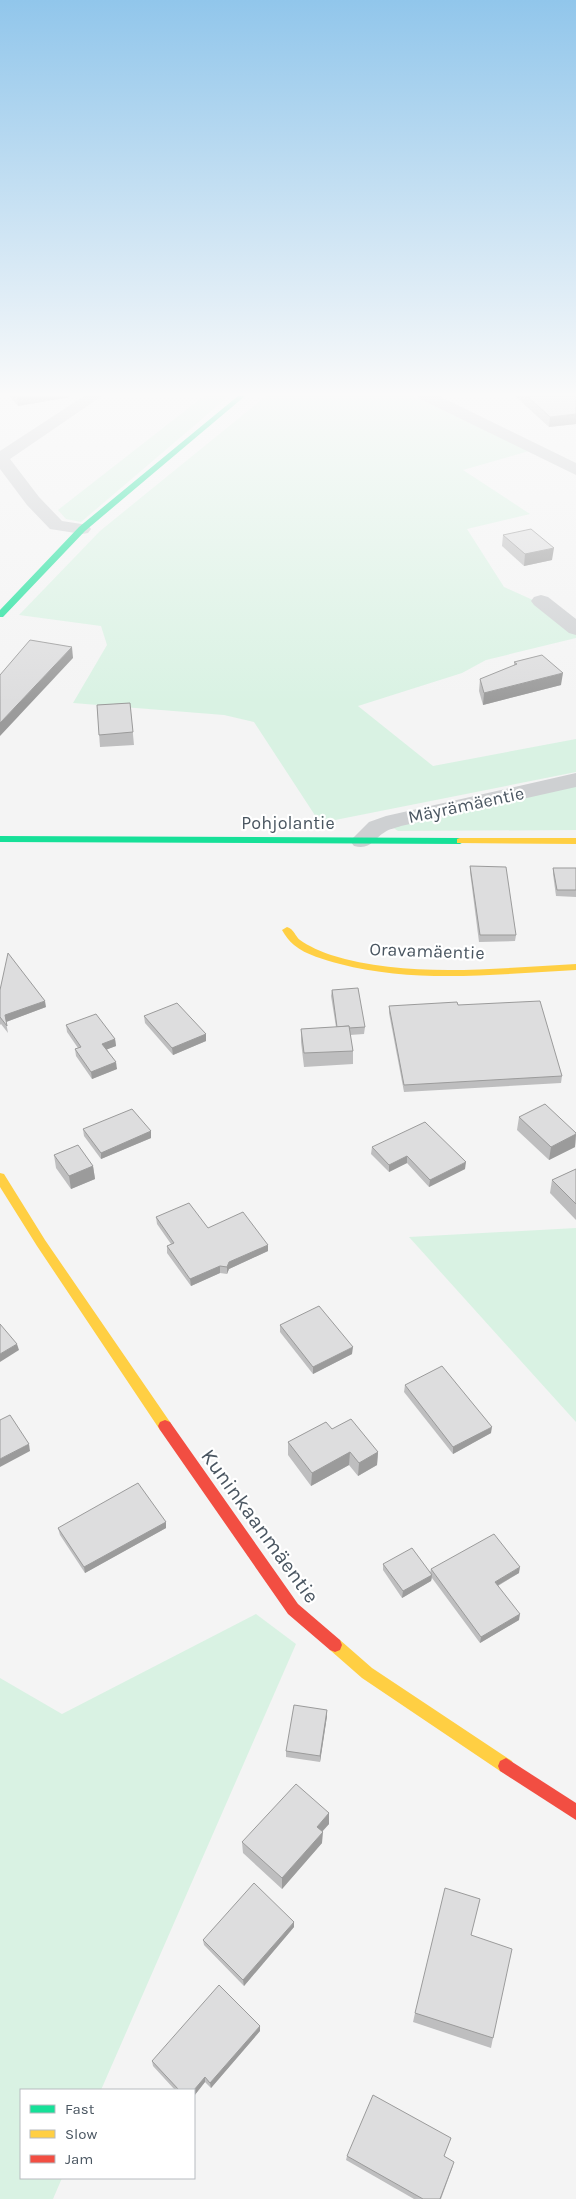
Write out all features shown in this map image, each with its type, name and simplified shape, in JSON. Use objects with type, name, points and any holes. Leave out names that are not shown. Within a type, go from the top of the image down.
[{"type":"street","points":[[31,499],[56,525],[82,529]]},
{"type":"street","points":[[0,615],[82,529],[119,499]]},
{"type":"street","points":[[541,601],[576,629]]},
{"type":"street","name":"Mäyrämäentie","points":[[362,841],[377,827],[394,821],[576,780]]},
{"type":"street","name":"Pohjolantie","points":[[0,839],[576,841]]},
{"type":"street","name":"Oravamäentie","points":[[287,930],[298,944],[339,962],[381,970],[473,971],[576,967]]},
{"type":"street","name":"Kuninkaanmäentie","points":[[0,1177],[41,1243],[215,1499],[294,1609],[367,1673],[576,1812]]},
{"type":"green space","points":[[73,499],[108,499],[81,522],[66,519],[58,510]]},
{"type":"green space","points":[[140,499],[507,499],[530,514],[467,529],[504,587],[535,601],[576,634],[576,638],[486,660],[462,673],[358,706],[433,766],[576,739],[576,772],[320,823],[254,722],[224,715],[73,703],[107,645],[101,626],[19,615],[100,531]]},
{"type":"green space","points":[[576,786],[576,830],[398,831],[392,827]]},
{"type":"green space","points":[[576,1228],[576,1422],[409,1237]]},
{"type":"green space","points":[[256,1614],[296,1644],[101,2089],[20,2089],[20,2179],[62,2179],[53,2199],[0,2199],[0,1678],[62,1714]]},
{"type":"building","points":[[531,529],[554,548],[525,554],[503,535]]},
{"type":"building","points":[[30,640],[72,647],[0,723],[0,675]]},
{"type":"building","points":[[542,655],[563,673],[484,693],[480,679],[517,664],[514,662]]},
{"type":"building","points":[[130,703],[133,732],[99,735],[97,705]]},
{"type":"building","points":[[470,866],[506,867],[516,935],[480,935]]},
{"type":"building","points":[[553,868],[576,868],[576,890],[557,890]]},
{"type":"building","points":[[8,953],[45,1001],[5,1015],[7,1026],[0,1017],[0,990]]},
{"type":"building","points":[[358,988],[365,1027],[337,1027],[332,990]]},
{"type":"building","points":[[540,1001],[562,1076],[404,1085],[389,1006],[457,1002],[458,1005]]},
{"type":"building","points":[[177,1003],[206,1034],[172,1048],[144,1016]]},
{"type":"building","points":[[96,1014],[115,1039],[102,1044],[116,1062],[91,1072],[75,1049],[81,1047],[66,1025]]},
{"type":"building","points":[[349,1026],[353,1051],[304,1053],[301,1029]]},
{"type":"building","points":[[545,1104],[576,1133],[551,1147],[519,1117]]},
{"type":"building","points":[[132,1109],[151,1131],[101,1153],[83,1129]]},
{"type":"building","points":[[425,1122],[466,1162],[430,1180],[407,1156],[389,1165],[372,1147]]},
{"type":"building","points":[[78,1145],[93,1166],[69,1176],[54,1155]]},
{"type":"building","points":[[576,1169],[576,1204],[552,1180]]},
{"type":"building","points":[[189,1203],[208,1228],[243,1212],[268,1245],[229,1262],[227,1267],[220,1266],[190,1279],[167,1246],[174,1243],[156,1217]]},
{"type":"building","points":[[319,1306],[353,1347],[313,1367],[280,1325]]},
{"type":"building","points":[[0,1324],[17,1344],[0,1354]]},
{"type":"building","points":[[442,1366],[492,1427],[453,1447],[405,1385]]},
{"type":"building","points":[[10,1415],[29,1444],[0,1459],[0,1420]]},
{"type":"building","points":[[351,1419],[378,1452],[359,1463],[350,1452],[312,1473],[288,1442],[326,1422],[332,1429]]},
{"type":"building","points":[[138,1483],[166,1522],[84,1567],[58,1528]]},
{"type":"building","points":[[494,1534],[520,1567],[495,1582],[520,1614],[481,1637],[431,1569]]},
{"type":"building","points":[[412,1548],[432,1575],[403,1591],[383,1564]]},
{"type":"building","points":[[294,1705],[327,1710],[320,1756],[286,1751]]},
{"type":"building","points":[[296,1784],[329,1813],[317,1827],[323,1832],[282,1878],[242,1842]]},
{"type":"building","points":[[254,1883],[294,1922],[243,1980],[203,1940]]},
{"type":"building","points":[[445,1888],[480,1899],[471,1935],[512,1949],[493,2038],[415,2013]]},
{"type":"building","points":[[219,1985],[260,2026],[210,2083],[205,2077],[195,2089],[178,2089],[152,2061]]},
{"type":"building","points":[[373,2095],[451,2138],[444,2156],[454,2162],[440,2199],[423,2199],[347,2156]]},
{"type":"traffic: fast","points":[[0,615],[82,529],[119,499]]},
{"type":"traffic: fast","points":[[0,839],[460,841]]},
{"type":"traffic: slow","points":[[460,841],[576,841]]},
{"type":"traffic: slow","points":[[287,930],[299,944],[326,957],[358,965],[395,970],[472,972],[576,967]]},
{"type":"traffic: slow","points":[[0,1177],[41,1243],[165,1426]]},
{"type":"traffic: slow","points":[[335,1645],[367,1673],[506,1766]]},
{"type":"traffic: jam","points":[[165,1426],[293,1609],[335,1645]]},
{"type":"traffic: jam","points":[[506,1766],[576,1812]]}]
